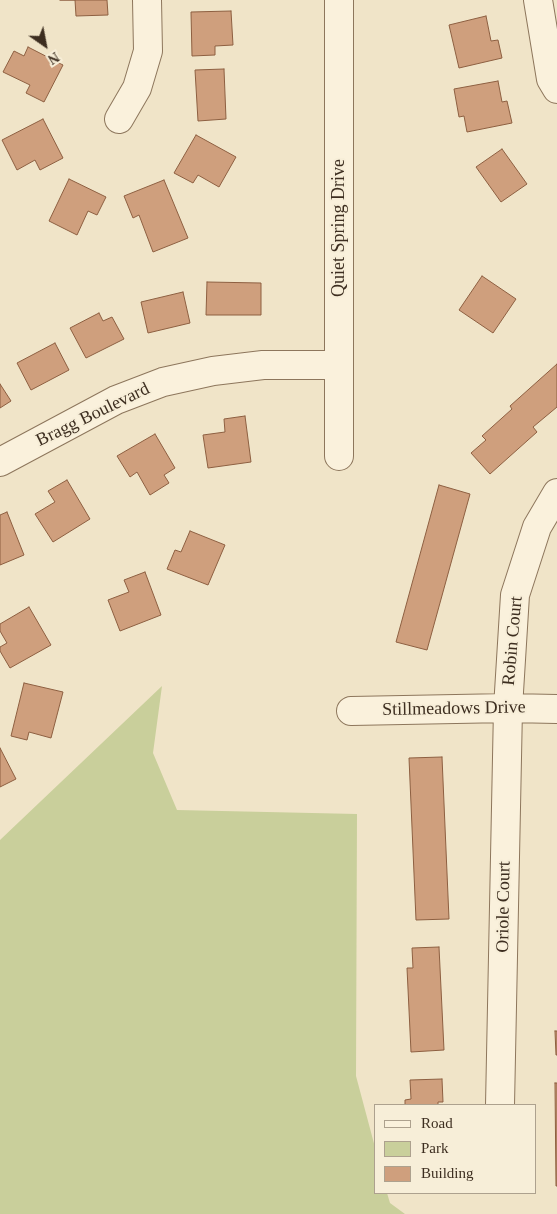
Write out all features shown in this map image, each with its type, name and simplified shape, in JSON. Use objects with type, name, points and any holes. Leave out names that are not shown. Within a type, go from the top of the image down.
[{"type":"street","points":[[119,119],[137,88],[148,51],[147,0]]},
{"type":"street","name":"Quiet Spring Drive","points":[[339,0],[339,456]]},
{"type":"street","points":[[538,0],[551,79],[557,89]]},
{"type":"street","name":"Bragg Boulevard","points":[[0,462],[116,400],[163,382],[213,371],[263,365],[339,365]]},
{"type":"street","name":"Robin Court","points":[[508,708],[515,595],[537,527],[557,493]]},
{"type":"street","name":"Oriole Court","points":[[500,1104],[508,708]]},
{"type":"street","name":"Stillmeadows Drive","points":[[350,711],[557,709]]},
{"type":"green space","points":[[162,686],[153,753],[177,810],[357,814],[356,1076],[374,1144],[374,1194],[387,1194],[390,1203],[405,1214],[0,1214],[0,840]]},
{"type":"building","points":[[75,0],[107,0],[108,15],[76,16]]},
{"type":"building","points":[[231,11],[233,45],[215,46],[215,55],[192,56],[191,12]]},
{"type":"building","points":[[486,16],[491,41],[498,40],[502,58],[459,68],[449,25]]},
{"type":"building","points":[[28,47],[63,65],[44,102],[26,93],[30,85],[3,72],[14,51],[24,56]]},
{"type":"building","points":[[224,69],[226,119],[198,121],[195,70]]},
{"type":"building","points":[[498,81],[502,102],[507,101],[512,123],[467,132],[464,116],[459,117],[454,89]]},
{"type":"building","points":[[43,119],[63,158],[40,170],[35,160],[17,170],[2,140]]},
{"type":"building","points":[[196,135],[236,157],[219,187],[198,175],[193,183],[174,173]]},
{"type":"building","points":[[502,149],[527,184],[501,202],[476,167]]},
{"type":"building","points":[[69,179],[106,197],[97,215],[88,211],[77,235],[49,221]]},
{"type":"building","points":[[164,180],[188,238],[153,252],[139,215],[133,218],[124,196]]},
{"type":"building","points":[[482,276],[516,299],[493,333],[459,310]]},
{"type":"building","points":[[207,282],[261,283],[261,315],[206,315]]},
{"type":"building","points":[[183,292],[190,323],[148,333],[141,302]]},
{"type":"building","points":[[99,313],[103,321],[112,317],[124,339],[86,358],[70,328]]},
{"type":"building","points":[[55,343],[69,370],[31,390],[17,363]]},
{"type":"building","points":[[557,364],[557,407],[533,427],[537,432],[490,474],[471,453],[486,440],[482,436],[512,409],[510,406]]},
{"type":"building","points":[[0,384],[11,401],[0,408]]},
{"type":"building","points":[[245,416],[251,462],[208,468],[203,435],[225,432],[224,419]]},
{"type":"building","points":[[155,434],[175,468],[164,475],[169,483],[150,495],[137,472],[130,477],[117,456]]},
{"type":"building","points":[[67,480],[90,519],[53,542],[35,514],[55,502],[48,491]]},
{"type":"building","points":[[439,485],[470,494],[427,650],[396,642]]},
{"type":"building","points":[[7,512],[24,555],[0,565],[0,515]]},
{"type":"building","points":[[190,531],[225,545],[208,585],[167,569],[175,550],[181,552]]},
{"type":"building","points":[[145,572],[161,615],[120,631],[108,600],[129,592],[124,580]]},
{"type":"building","points":[[29,607],[51,645],[10,668],[0,651],[0,647],[7,643],[0,631],[0,624]]},
{"type":"building","points":[[24,683],[63,692],[51,738],[29,732],[27,740],[11,736]]},
{"type":"building","points":[[0,748],[16,779],[0,787]]},
{"type":"building","points":[[442,757],[449,919],[416,920],[409,758]]},
{"type":"building","points":[[439,947],[444,1050],[411,1052],[407,968],[413,968],[412,948]]},
{"type":"building","points":[[555,1031],[557,1031],[557,1055],[556,1055]]},
{"type":"building","points":[[442,1079],[443,1102],[438,1102],[438,1104],[405,1104],[405,1100],[411,1099],[410,1080]]},
{"type":"building","points":[[555,1083],[557,1083],[557,1186],[556,1186]]}]
